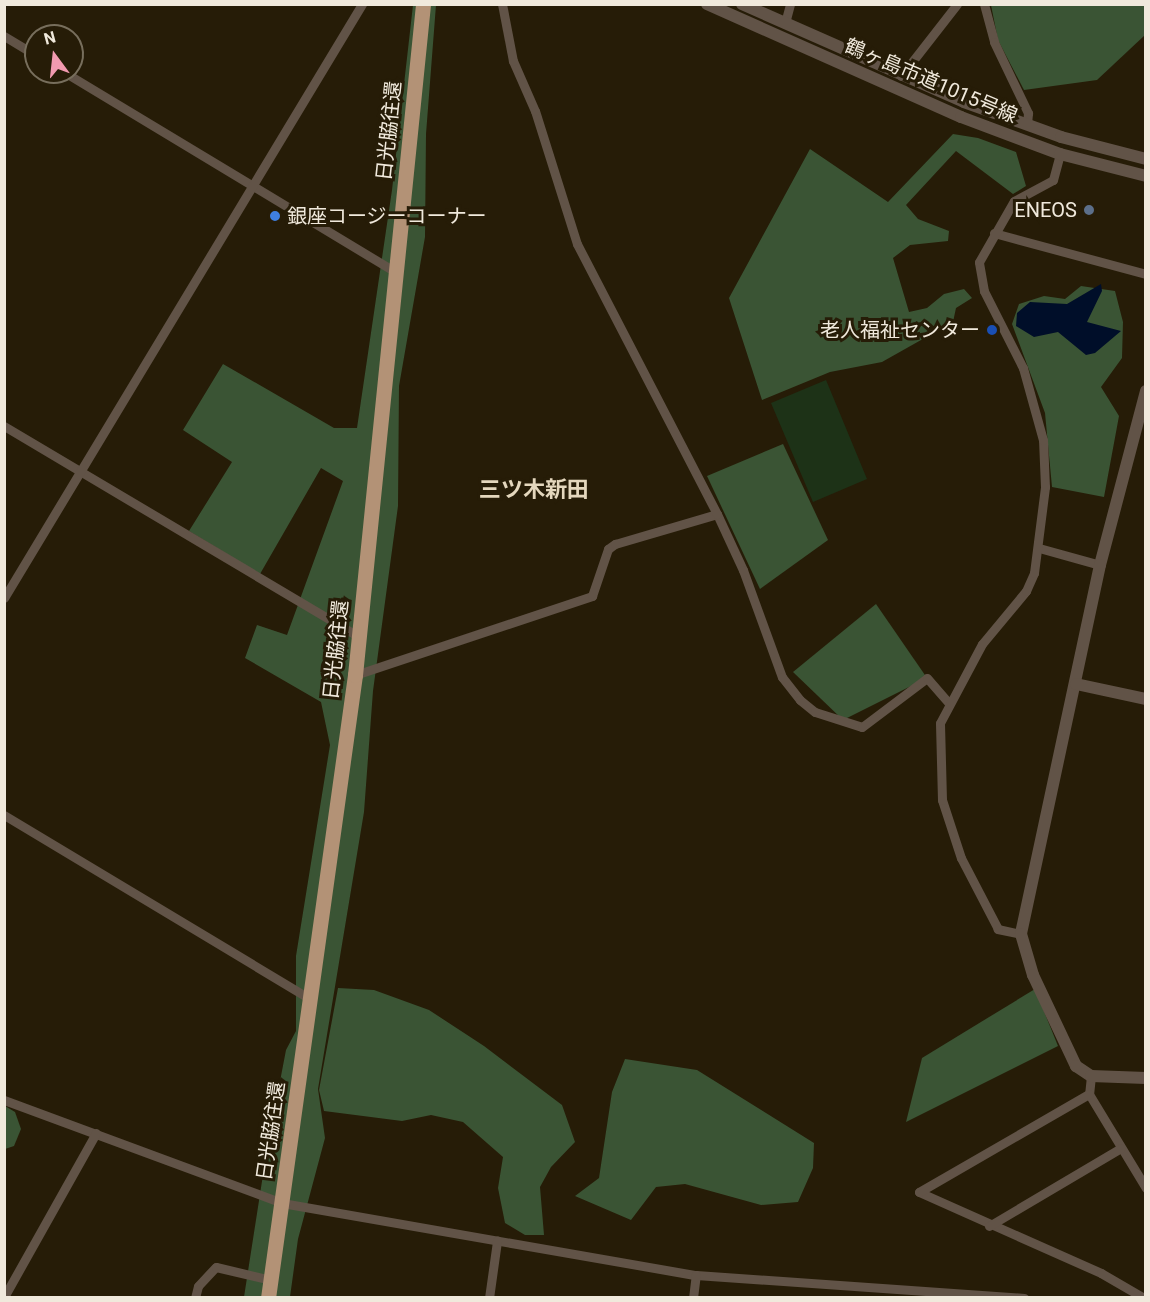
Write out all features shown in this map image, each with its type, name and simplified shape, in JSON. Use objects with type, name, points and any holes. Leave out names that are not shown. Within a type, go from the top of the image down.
[{"type":"highway","name":"日光脇往還","points":[[268,1298],[355,675],[423,4]]},
{"type":"street","points":[[4,598],[362,4]]},
{"type":"street","points":[[502,4],[513,61],[535,111],[578,244],[717,514],[743,570],[782,677],[800,700],[814,711],[862,727],[927,678],[949,704]]},
{"type":"street","name":"鶴ヶ島市道1015号線","points":[[707,4],[961,117],[1060,154],[1146,176]]},
{"type":"street","name":"鶴ヶ島市道1015号線","points":[[742,4],[901,76],[1027,124],[1146,159]]},
{"type":"street","points":[[785,23],[790,4]]},
{"type":"street","points":[[901,76],[957,4]]},
{"type":"street","points":[[984,4],[994,42],[1028,113],[1027,124]]},
{"type":"street","points":[[4,36],[24,48]]},
{"type":"street","points":[[84,84],[396,272]]},
{"type":"street","points":[[1021,934],[998,929],[983,906],[961,858],[942,800],[940,723],[982,644],[1026,591],[1039,549],[1045,487],[1039,421],[1023,368],[980,279],[979,262],[1014,201],[1053,180],[1060,154]]},
{"type":"street","points":[[994,233],[1146,274]]},
{"type":"street","points":[[1146,391],[1100,565],[1021,934],[1033,975],[1070,1056],[1091,1076],[1146,1078]]},
{"type":"street","points":[[4,426],[359,637]]},
{"type":"street","points":[[355,675],[592,596],[608,549],[615,544],[717,514]]},
{"type":"street","points":[[1039,549],[1100,565]]},
{"type":"street","points":[[1076,684],[1146,699]]},
{"type":"street","points":[[4,815],[310,999]]},
{"type":"street","points":[[1091,1076],[1089,1094],[1146,1188]]},
{"type":"street","points":[[1089,1094],[919,1192],[988,1226],[1101,1273],[1143,1298]]},
{"type":"street","points":[[4,1100],[282,1203],[696,1275],[1024,1298]]},
{"type":"street","points":[[4,1297],[96,1134]]},
{"type":"street","points":[[988,1226],[1121,1148]]},
{"type":"street","points":[[489,1298],[497,1241]]},
{"type":"street","points":[[195,1298],[198,1286],[216,1267],[271,1280]]},
{"type":"street","points":[[693,1298],[696,1275]]},
{"type":"green space","points":[[413,5],[436,5],[426,134],[425,237],[399,386],[398,506],[373,691],[364,812],[318,1089],[325,1138],[298,1239],[290,1297],[244,1297],[267,1149],[286,1050],[296,1031],[296,956],[330,745],[321,702],[245,658],[257,625],[287,635],[343,481],[321,468],[260,574],[189,531],[232,462],[183,430],[223,364],[334,428],[357,428],[392,190]]},
{"type":"green space","points":[[991,5],[1145,5],[1145,35],[1097,80],[1024,90],[998,40]]},
{"type":"green space","points":[[953,134],[978,138],[1016,152],[1026,186],[1013,194],[956,151],[906,205],[918,219],[949,231],[948,241],[910,245],[893,258],[909,312],[927,308],[944,294],[964,289],[972,298],[956,308],[953,322],[882,362],[830,372],[762,400],[729,298],[810,149],[888,202]]},
{"type":"green space","points":[[1081,286],[1115,291],[1123,322],[1122,358],[1101,387],[1119,416],[1104,497],[1052,487],[1045,413],[1012,324],[1019,304],[1044,296],[1065,299]]},
{"type":"green space","points":[[826,380],[867,479],[813,502],[771,403]]},
{"type":"green space","points":[[783,444],[828,540],[760,589],[707,476]]},
{"type":"green space","points":[[876,604],[927,678],[843,720],[793,672]]},
{"type":"green space","points":[[338,988],[374,990],[429,1010],[484,1046],[562,1105],[575,1142],[551,1167],[540,1187],[544,1235],[525,1235],[505,1223],[498,1188],[503,1157],[463,1122],[431,1115],[402,1121],[324,1111],[319,1090]]},
{"type":"green space","points":[[1035,989],[1058,1046],[906,1122],[922,1058]]},
{"type":"green space","points":[[625,1059],[697,1070],[814,1143],[813,1168],[798,1202],[761,1205],[685,1184],[656,1187],[631,1220],[575,1196],[599,1178],[612,1092]]},
{"type":"green space","points":[[5,1106],[15,1112],[21,1129],[14,1146],[5,1149]]},
{"type":"water","points":[[1101,284],[1102,291],[1087,322],[1121,331],[1095,353],[1086,355],[1058,332],[1034,337],[1016,326],[1017,313],[1030,302],[1067,304]]},
{"type":"place","name":"ENEOS","points":[[1089,210]]},
{"type":"place","name":"銀座コージーコーナー","points":[[275,216]]},
{"type":"place","name":"老人福祉センター","points":[[992,330]]},
{"type":"district","name":"三ツ木新田","points":[[534,490]]}]
